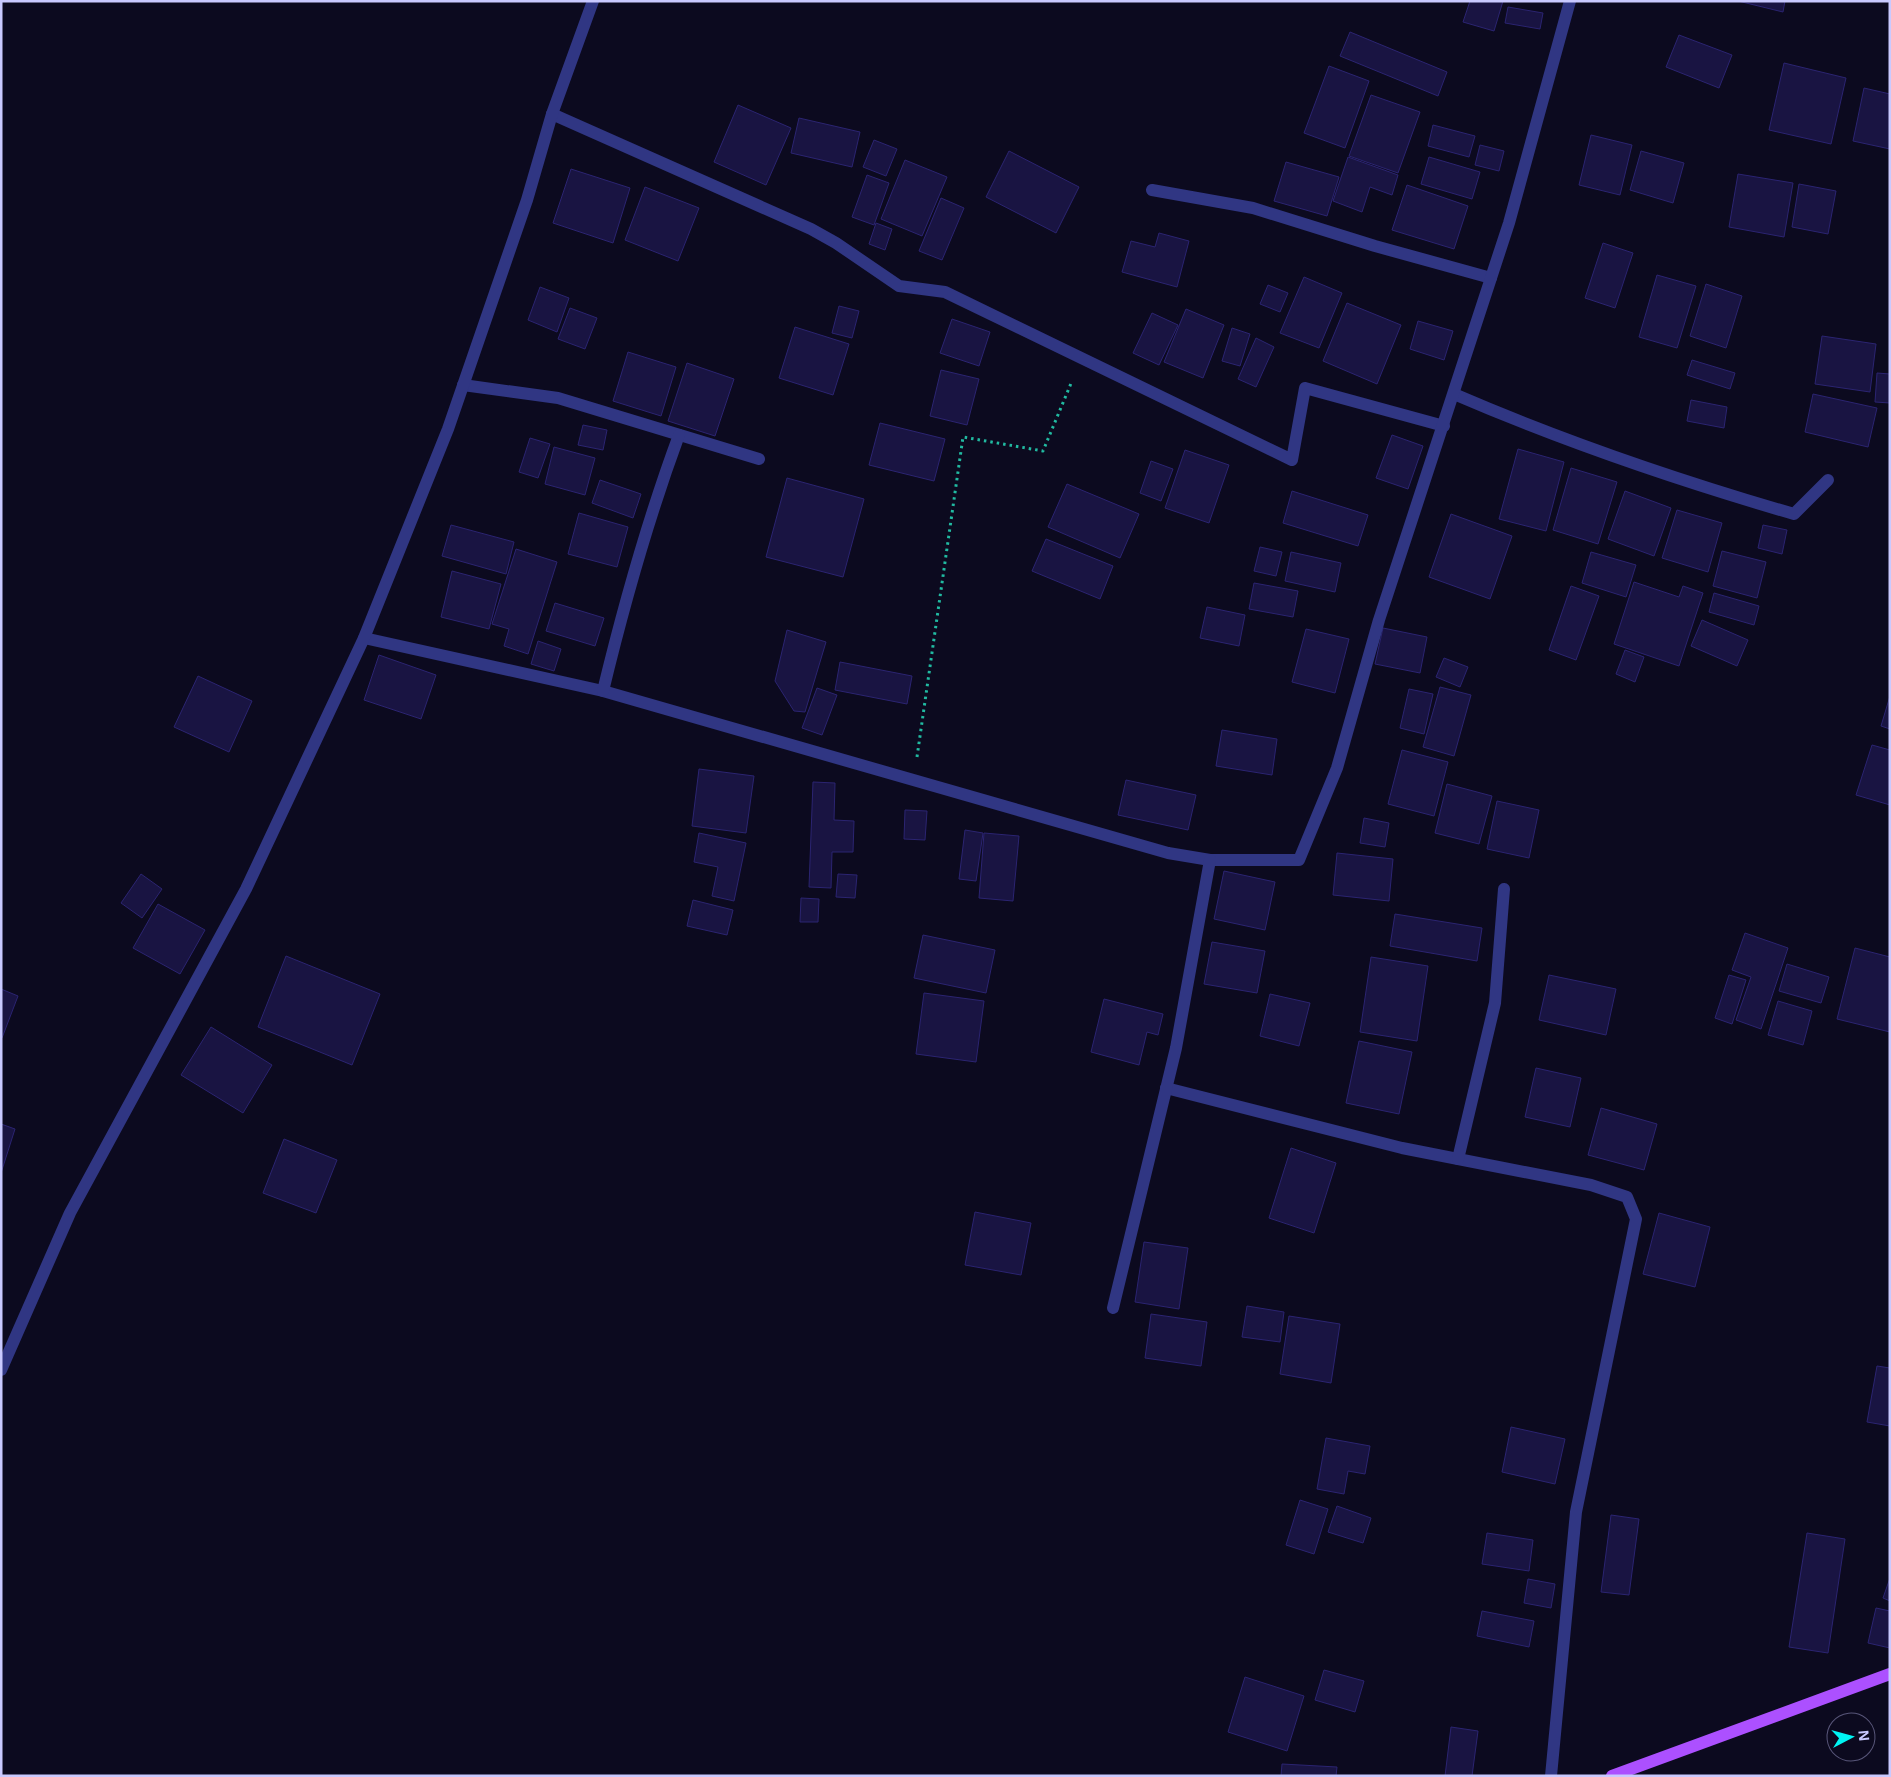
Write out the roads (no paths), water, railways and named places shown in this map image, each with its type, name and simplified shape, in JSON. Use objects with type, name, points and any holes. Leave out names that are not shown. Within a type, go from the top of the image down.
[{"type":"main road","points":[[1612,1776],[1890,1674]]},
{"type":"street","points":[[1,1370],[70,1213],[246,889],[364,638],[448,429],[527,200],[552,114],[593,1]]},
{"type":"street","points":[[364,638],[603,691],[1168,853],[1210,860],[1299,860],[1337,768],[1379,620],[1509,223],[1570,1]]},
{"type":"street","points":[[552,114],[811,229],[836,243],[898,286],[945,292],[1292,460],[1305,388],[1444,426]]},
{"type":"street","points":[[1152,190],[1253,208],[1375,246],[1491,278]]},
{"type":"street","points":[[463,385],[558,398],[759,459]]},
{"type":"street","points":[[1454,394],[1516,421],[1743,499],[1794,514],[1828,480]]},
{"type":"street","points":[[603,691],[625,600],[654,501],[679,435]]},
{"type":"street","points":[[1113,1308],[1176,1048],[1210,860]]},
{"type":"street","points":[[1458,1159],[1495,1003],[1504,889]]},
{"type":"street","points":[[1166,1088],[1402,1148],[1591,1185],[1627,1197],[1636,1220],[1576,1512],[1551,1776]]}]
